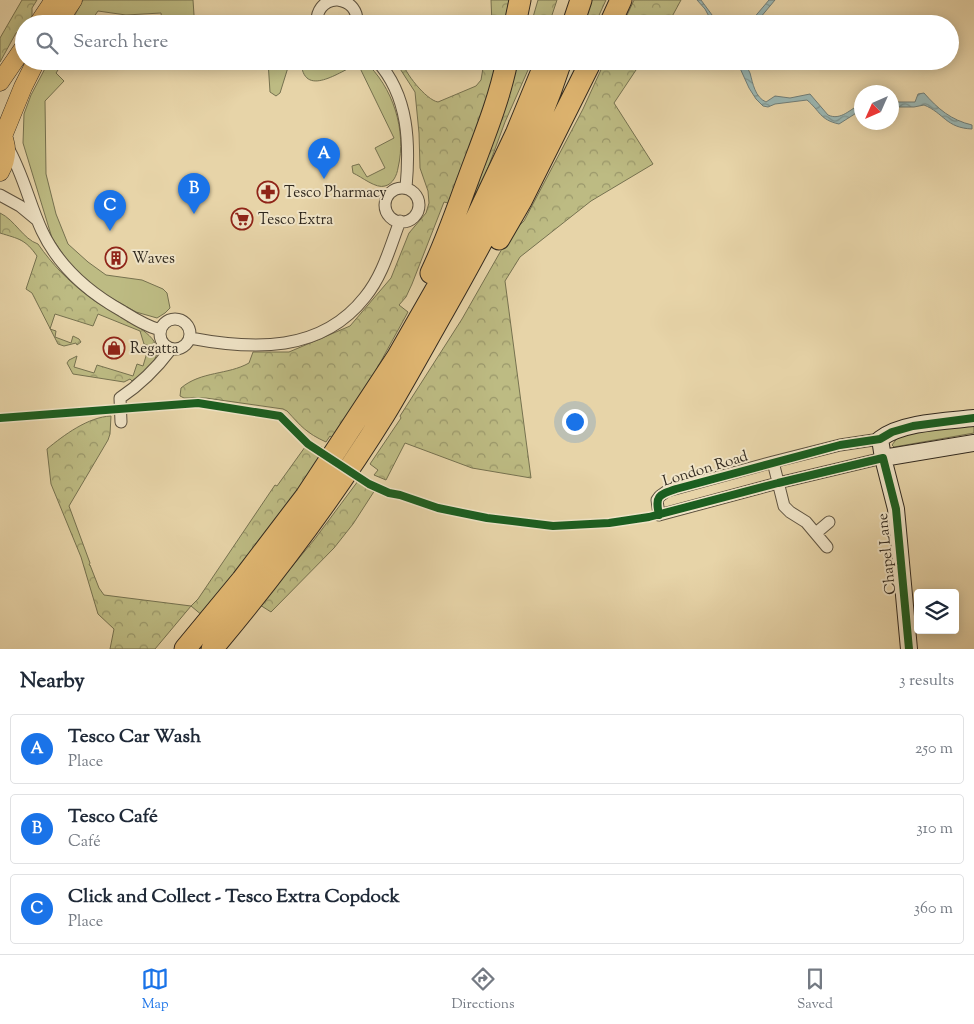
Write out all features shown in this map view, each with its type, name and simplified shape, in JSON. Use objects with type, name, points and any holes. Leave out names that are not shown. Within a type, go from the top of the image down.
[{"type":"highway","points":[[517,15],[520,0]]},
{"type":"highway","points":[[561,15],[565,0]]},
{"type":"highway","points":[[576,15],[581,0]]},
{"type":"highway","points":[[614,15],[621,0]]},
{"type":"highway","points":[[398,356],[407,325],[440,255],[478,153],[505,70]]},
{"type":"highway","points":[[185,649],[242,580],[306,496],[398,356],[474,223],[516,134],[542,70]]},
{"type":"highway","points":[[212,649],[264,587],[324,504],[383,416],[486,236],[527,152],[558,70]]},
{"type":"highway","points":[[383,416],[411,386],[465,299],[521,201],[586,70]]},
{"type":"main road","points":[[44,15],[54,0]]},
{"type":"main road","points":[[63,15],[73,0]]},
{"type":"main road","points":[[0,82],[15,60]]},
{"type":"main road","points":[[0,172],[6,158],[3,136],[22,87],[31,70]]},
{"type":"street","points":[[318,15],[321,7],[326,3],[337,0],[346,2],[354,9],[357,15]]},
{"type":"street","points":[[383,70],[392,82],[400,100],[406,123],[408,163],[406,188]]},
{"type":"street","points":[[3,136],[18,164],[38,221],[55,253],[71,275],[102,300],[148,326],[160,330]]},
{"type":"street","points":[[406,188],[416,195],[419,205],[418,211],[412,218],[400,221],[394,220],[387,212],[386,200],[394,190],[406,188]]},
{"type":"street","points":[[0,195],[20,206],[38,221]]},
{"type":"street","points":[[190,338],[222,344],[260,345],[294,343],[326,330],[340,321],[365,298],[382,270],[400,221]]},
{"type":"street","points":[[179,319],[188,325],[190,338],[184,347],[171,349],[161,340],[160,330],[167,321],[179,319]]},
{"type":"street","points":[[122,422],[120,398],[152,373],[171,349]]},
{"type":"street","name":"London Road","points":[[974,418],[913,426],[892,432],[880,439],[840,445],[676,488],[662,494],[656,500],[659,515],[778,483],[883,458],[974,443]]},
{"type":"street","name":"Chapel Lane","points":[[880,439],[896,509],[909,649]]},
{"type":"street","points":[[773,462],[784,506],[806,522],[827,547]]},
{"type":"street","points":[[816,533],[829,522]]},
{"type":"green space","points":[[22,0],[37,0],[32,8],[32,15],[15,15],[15,35],[0,62],[0,38]]},
{"type":"green space","points":[[83,0],[193,0],[194,15],[161,15],[161,13],[126,15],[98,11],[95,15],[75,15]]},
{"type":"green space","points":[[491,0],[511,0],[508,15],[492,15]]},
{"type":"green space","points":[[538,0],[557,0],[552,15],[534,15]]},
{"type":"green space","points":[[592,0],[606,0],[599,15],[587,15]]},
{"type":"green space","points":[[634,0],[681,0],[673,15],[627,15]]},
{"type":"green space","points":[[44,70],[58,70],[56,73],[64,81],[45,101],[46,174],[56,214],[68,244],[106,275],[142,280],[163,289],[167,293],[170,308],[157,318],[136,312],[106,295],[84,279],[69,263],[52,238],[23,143],[24,114],[31,95]]},
{"type":"green space","points":[[269,70],[287,70],[280,93],[276,96],[270,92]]},
{"type":"green space","points":[[302,70],[346,70],[324,80],[315,81],[308,79]]},
{"type":"green space","points":[[361,70],[373,70],[390,96],[399,124],[400,154],[394,179],[385,186],[377,186],[353,173],[352,166],[359,164],[367,177],[385,168],[375,148],[394,138]]},
{"type":"green space","points":[[401,70],[406,70],[416,85],[438,102],[476,86],[481,80],[483,70],[495,70],[491,88],[451,211],[446,209],[448,203],[444,202],[412,284],[406,297],[399,305],[408,312],[348,421],[335,440],[330,436],[326,442],[319,439],[283,409],[180,396],[181,388],[197,379],[232,370],[249,363],[253,352],[289,352],[350,326],[391,278],[409,233],[426,213],[429,203],[428,191],[420,168],[415,92]]},
{"type":"green space","points":[[514,70],[528,70],[505,122],[482,184],[463,220]]},
{"type":"green space","points":[[601,70],[636,70],[614,103],[653,164],[591,201],[520,257],[505,281],[531,478],[472,468],[405,443],[386,480],[374,475],[378,470],[370,464],[401,418],[400,416],[462,319],[511,233],[524,221],[583,109]]},
{"type":"green space","points":[[0,213],[28,238],[38,244],[61,272],[81,290],[100,304],[137,326],[152,339],[156,345],[157,354],[145,371],[132,381],[130,379],[124,382],[73,374],[67,363],[77,356],[74,367],[94,373],[97,365],[133,376],[137,364],[143,366],[149,346],[144,344],[140,331],[98,314],[93,326],[55,314],[50,329],[32,293],[26,289],[37,256],[21,240],[0,233]]},
{"type":"green space","points":[[50,329],[56,331],[55,337],[71,343],[73,336],[81,342],[77,345],[76,343],[64,346],[58,344]]},
{"type":"green space","points":[[111,416],[108,440],[69,506],[90,563],[89,565],[104,595],[191,606],[155,649],[110,649],[114,629],[98,614],[81,557],[51,484],[47,449],[85,423]]},
{"type":"green space","points":[[974,424],[974,433],[894,447],[892,445],[898,437],[909,432]]},
{"type":"green space","points":[[311,445],[322,447],[318,453],[323,457],[203,616],[191,606],[198,599],[275,485],[277,486],[305,447]]},
{"type":"green space","points":[[358,481],[375,490],[353,524],[334,548],[271,612],[260,605],[314,540]]},
{"type":"water","points":[[697,0],[701,0],[712,15],[708,15]]},
{"type":"water","points":[[769,0],[775,0],[762,15],[756,15]]},
{"type":"water","points":[[741,70],[748,70],[757,94],[766,102],[775,96],[790,98],[810,94],[828,115],[837,117],[854,108],[854,114],[839,124],[824,118],[807,100],[775,104],[768,107],[763,106],[756,99]]},
{"type":"water","points":[[924,93],[945,113],[972,125],[972,129],[956,126],[924,105],[899,107],[899,102],[915,102],[918,94]]},
{"type":"cycle path","points":[[0,418],[198,403],[280,416],[308,444],[369,484],[389,493],[438,508],[487,518],[553,526],[609,523],[649,517],[883,458],[896,509],[909,649]]},
{"type":"cycle path","points":[[659,515],[657,504],[659,497],[676,489],[840,445],[880,439],[892,432],[913,426],[974,418]]},
{"type":"place","name":"Tesco Car Wash","points":[[324,179]]},
{"type":"place","name":"Tesco Pharmacy","points":[[268,192]]},
{"type":"place","name":"Tesco Café","points":[[194,214]]},
{"type":"place","name":"Tesco Extra","points":[[242,219]]},
{"type":"place","name":"Click and Collect - Tesco Extra Copdock","points":[[110,231]]},
{"type":"place","name":"Waves","points":[[116,258]]},
{"type":"place","name":"Regatta","points":[[114,348]]}]
